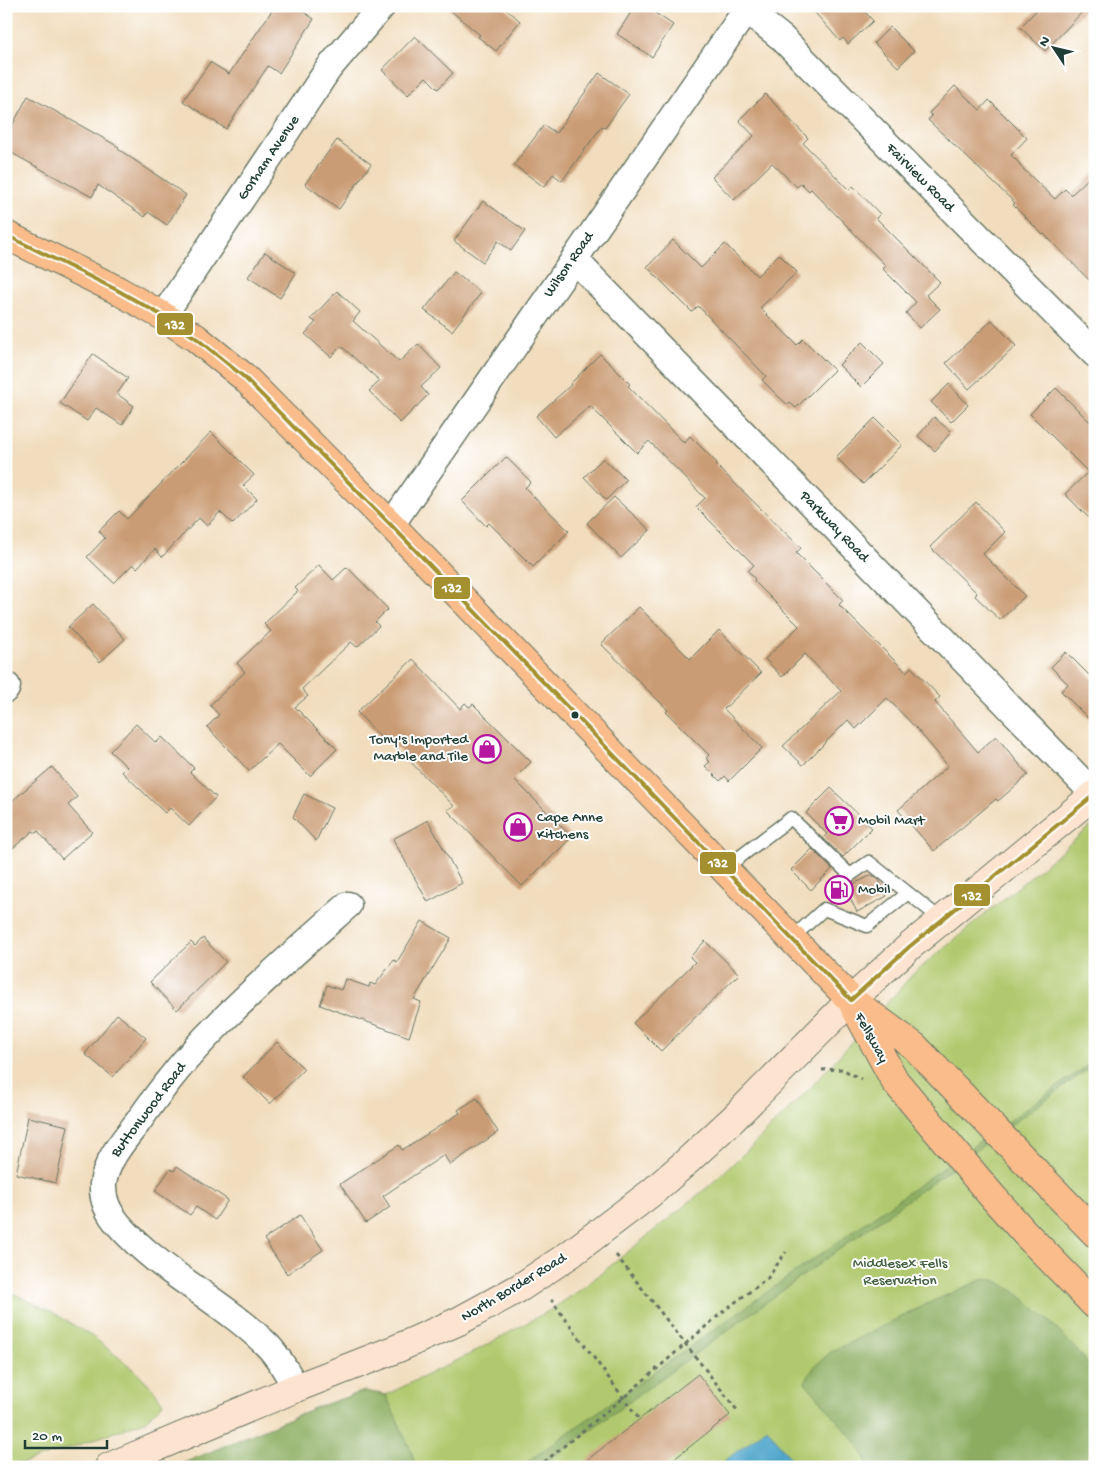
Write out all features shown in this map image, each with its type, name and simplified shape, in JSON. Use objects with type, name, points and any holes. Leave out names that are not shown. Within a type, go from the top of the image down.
[{"type":"main road","points":[[6,235],[117,290],[163,316],[196,338],[244,377],[391,525],[851,1000]]},
{"type":"main road","name":"North Border Road","points":[[109,1467],[296,1388],[396,1349],[459,1321],[521,1287],[550,1268],[616,1220],[683,1165],[733,1119],[851,1000],[902,953],[1094,794]]},
{"type":"main road","name":"Fellsway","points":[[851,1000],[914,1046],[1095,1233]]},
{"type":"main road","name":"Fellsway","points":[[851,1000],[896,1080],[999,1204],[1095,1305]]},
{"type":"street","name":"Gorham Avenue","points":[[163,316],[329,68],[382,6]]},
{"type":"street","name":"Wilson Road","points":[[391,525],[746,7]]},
{"type":"street","name":"Fairview Road","points":[[746,7],[782,38],[1095,354]]},
{"type":"street","name":"Parkway Road","points":[[574,259],[1094,794]]},
{"type":"street","name":"Buttonwood Road","points":[[296,1388],[276,1355],[256,1335],[176,1275],[118,1225],[106,1205],[104,1184],[108,1166],[116,1153],[165,1085],[192,1053],[232,1011],[348,905]]},
{"type":"lane","points":[[724,870],[791,818],[850,875],[868,862],[942,920]]},
{"type":"lane","points":[[791,938],[824,909],[867,926],[908,893]]},
{"type":"path","points":[[538,1467],[686,1345],[690,1338],[767,1279],[786,1252]]},
{"type":"path","points":[[614,1254],[737,1410]]},
{"type":"path","points":[[550,1268],[567,1291],[552,1301],[638,1419]]},
{"type":"green space","name":"Middlesex Fells Reservation","points":[[1095,823],[1095,1467],[175,1467],[317,1407],[365,1391],[386,1395],[470,1354],[552,1309],[583,1288],[709,1186],[752,1146],[812,1086],[913,974]]},
{"type":"green space","points":[[1095,1060],[1095,1064],[539,1467],[520,1467]]},
{"type":"green space","points":[[986,1278],[999,1282],[1029,1303],[1059,1331],[1095,1371],[1095,1467],[869,1467],[859,1446],[805,1382],[815,1366],[831,1352],[933,1301]]},
{"type":"green space","points":[[6,1290],[54,1313],[93,1337],[136,1371],[154,1390],[163,1403],[145,1421],[70,1448],[6,1467]]},
{"type":"green space","points":[[365,1391],[386,1395],[412,1453],[415,1467],[174,1467],[317,1407]]},
{"type":"water","points":[[767,1428],[797,1467],[717,1467]]},
{"type":"building","points":[[275,6],[295,6],[314,19],[279,73],[268,66],[226,129],[183,101],[210,62],[229,74]]},
{"type":"building","points":[[445,6],[503,6],[520,21],[496,51]]},
{"type":"building","points":[[635,6],[645,6],[673,25],[652,57],[617,34]]},
{"type":"building","points":[[809,6],[860,6],[873,21],[848,44],[843,38],[840,41]]},
{"type":"building","points":[[1041,6],[1088,6],[1045,51],[1020,27]]},
{"type":"building","points":[[890,27],[914,51],[898,67],[874,43]]},
{"type":"building","points":[[415,36],[453,73],[438,89],[426,77],[408,95],[382,70]]},
{"type":"building","points":[[599,73],[629,94],[605,128],[602,126],[562,181],[553,174],[544,187],[514,165],[544,125],[556,133]]},
{"type":"building","points":[[955,86],[980,110],[989,100],[1027,138],[1011,155],[1055,199],[1065,189],[1071,195],[1095,172],[1095,286],[1013,205],[1015,203],[928,120],[932,116],[929,113]]},
{"type":"building","points":[[765,94],[808,138],[803,143],[849,190],[853,186],[880,214],[876,218],[940,282],[926,295],[940,309],[920,328],[906,313],[916,302],[883,269],[886,266],[811,189],[809,191],[801,183],[797,187],[772,163],[734,200],[712,177],[754,136],[739,120]]},
{"type":"building","points":[[28,96],[119,147],[118,149],[186,195],[167,225],[148,212],[145,217],[98,185],[92,197],[6,150],[6,137]]},
{"type":"building","points":[[337,140],[371,164],[339,209],[305,184]]},
{"type":"building","points":[[483,201],[525,231],[511,251],[498,241],[483,262],[454,241]]},
{"type":"building","points":[[673,240],[701,268],[725,244],[757,276],[779,254],[797,272],[760,308],[797,345],[803,339],[834,370],[796,408],[790,403],[788,405],[762,380],[766,376],[698,306],[692,312],[647,267]]},
{"type":"building","points":[[265,252],[296,273],[280,298],[248,277]]},
{"type":"building","points":[[454,272],[481,293],[452,331],[424,310]]},
{"type":"building","points":[[337,291],[360,312],[353,321],[399,362],[418,344],[441,368],[421,387],[428,395],[400,423],[369,391],[380,381],[341,346],[331,357],[305,334],[316,322],[311,319]]},
{"type":"building","points":[[992,320],[1016,346],[969,389],[946,363]]},
{"type":"building","points":[[862,342],[884,364],[861,387],[839,365]]},
{"type":"building","points":[[93,354],[128,378],[117,394],[134,406],[122,425],[96,408],[87,421],[60,403]]},
{"type":"building","points":[[600,354],[630,384],[628,386],[684,443],[690,436],[717,463],[716,465],[801,548],[796,553],[843,600],[839,605],[906,672],[911,667],[940,697],[935,702],[978,752],[996,736],[1028,775],[934,851],[898,810],[948,766],[917,729],[887,698],[856,729],[848,720],[803,765],[783,746],[841,691],[805,654],[782,677],[765,659],[799,626],[754,581],[755,579],[748,571],[754,565],[696,507],[705,498],[649,441],[637,453],[590,406],[554,437],[536,416],[571,385]]},
{"type":"building","points":[[949,384],[968,405],[951,422],[931,402]]},
{"type":"building","points":[[1056,388],[1095,427],[1095,524],[1065,494],[1088,472],[1030,414]]},
{"type":"building","points":[[934,417],[951,432],[935,451],[918,436]]},
{"type":"building","points":[[875,418],[902,445],[863,484],[836,457]]},
{"type":"building","points":[[211,432],[254,475],[243,485],[257,499],[233,524],[220,512],[207,526],[199,518],[162,557],[155,549],[137,568],[133,564],[114,583],[87,557],[105,538],[99,531],[119,511],[127,519]]},
{"type":"building","points":[[506,457],[531,482],[525,488],[569,531],[533,567],[489,523],[486,526],[462,501]]},
{"type":"building","points":[[603,458],[626,480],[606,500],[584,477]]},
{"type":"building","points":[[614,497],[650,530],[621,558],[587,523]]},
{"type":"building","points":[[976,502],[1005,532],[983,554],[1025,596],[1000,620],[975,596],[977,593],[930,547]]},
{"type":"building","points":[[319,565],[333,580],[347,567],[388,609],[375,622],[379,626],[357,647],[351,642],[302,689],[308,696],[295,707],[337,749],[310,776],[278,744],[249,771],[207,727],[219,715],[210,705],[245,672],[237,663],[271,631],[264,624],[298,591],[295,588]]},
{"type":"building","points":[[93,604],[125,639],[100,662],[68,627]]},
{"type":"building","points":[[639,607],[690,659],[719,630],[761,673],[724,709],[762,748],[729,781],[725,776],[720,781],[705,766],[710,762],[706,758],[709,755],[666,712],[668,710],[601,644]]},
{"type":"building","points":[[1066,652],[1095,681],[1095,725],[1061,691],[1068,684],[1051,667]]},
{"type":"building","points":[[413,659],[460,709],[465,703],[469,707],[473,704],[531,762],[514,779],[572,837],[522,886],[447,810],[454,806],[385,736],[382,739],[357,712]]},
{"type":"building","points":[[136,724],[156,743],[162,737],[194,768],[190,772],[216,797],[189,826],[170,808],[165,813],[122,772],[127,767],[110,751]]},
{"type":"building","points":[[52,767],[77,797],[68,805],[92,832],[62,859],[38,831],[36,833],[33,831],[6,854],[6,806]]},
{"type":"building","name":"Mobil Mart","points":[[831,788],[872,828],[843,857],[823,838],[827,834],[806,813]]},
{"type":"building","points":[[304,794],[332,808],[316,841],[293,817]]},
{"type":"building","points":[[428,820],[462,883],[428,902],[393,839]]},
{"type":"building","points":[[812,849],[832,869],[811,890],[791,870]]},
{"type":"building","points":[[872,875],[879,880],[887,896],[857,912],[845,888]]},
{"type":"building","points":[[422,921],[451,938],[414,999],[421,1002],[409,1037],[320,1005],[327,985],[341,990],[345,979],[369,987],[370,983],[375,985],[394,960],[397,962]]},
{"type":"building","points":[[203,938],[226,962],[177,1010],[150,982],[191,942],[195,946]]},
{"type":"building","points":[[705,941],[739,974],[661,1051],[633,1023],[695,962],[690,957]]},
{"type":"building","points":[[117,1014],[146,1038],[113,1077],[85,1054]]},
{"type":"building","points":[[277,1042],[304,1069],[270,1104],[243,1077]]},
{"type":"building","points":[[477,1098],[498,1132],[450,1165],[444,1155],[383,1196],[390,1207],[366,1223],[340,1184],[399,1145],[402,1150],[460,1113],[458,1110]]},
{"type":"building","points":[[28,1117],[68,1126],[56,1183],[16,1174]]},
{"type":"building","points":[[177,1166],[228,1200],[215,1220],[196,1207],[190,1215],[155,1191],[170,1169],[174,1171]]},
{"type":"building","points":[[300,1215],[323,1250],[287,1274],[264,1239]]},
{"type":"building","points":[[698,1374],[730,1415],[664,1467],[578,1467]]},
{"type":"transit line","name":"132","points":[[6,235],[117,290],[163,316],[196,338],[244,377],[391,525],[851,1000]]},
{"type":"transit line","name":"132","points":[[851,1000],[909,947],[1095,794]]},
{"type":"place","name":"Tony's Imported Marble and Tile","points":[[487,749]]},
{"type":"place","name":"Mobil Mart","points":[[839,821]]},
{"type":"place","name":"Cape Anne Kitchens","points":[[518,827]]},
{"type":"place","name":"Mobil","points":[[839,890]]}]
